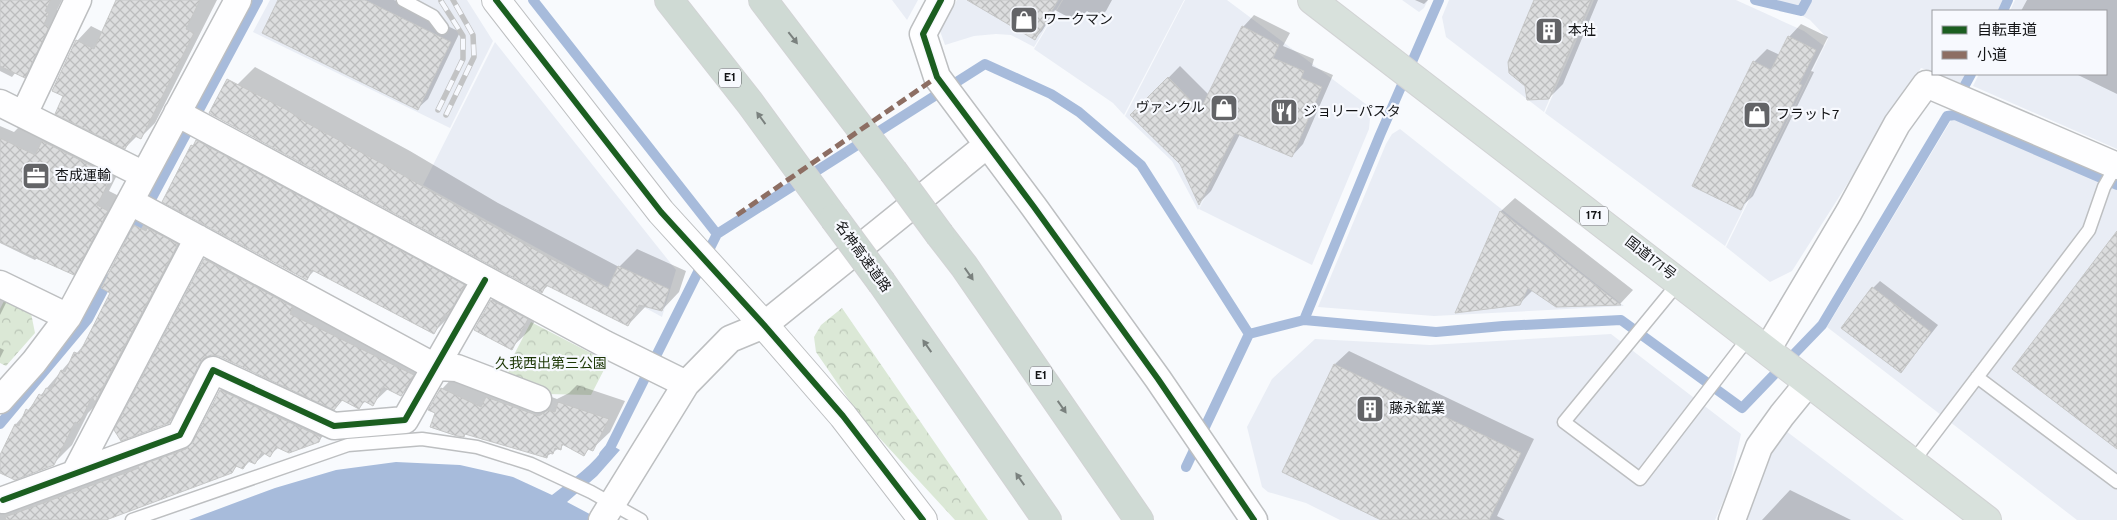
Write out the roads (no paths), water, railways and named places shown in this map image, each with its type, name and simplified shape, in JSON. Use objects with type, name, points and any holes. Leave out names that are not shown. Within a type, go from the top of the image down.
[{"type":"highway","name":"名神高速道路","points":[[669,0],[750,103],[882,283],[1047,520]]},
{"type":"highway","name":"E1","points":[[763,0],[964,266],[1139,520]]},
{"type":"highway","name":"国道171号","points":[[1312,0],[1987,520]]},
{"type":"street","points":[[24,114],[78,0]]},
{"type":"street","points":[[0,400],[34,362],[68,317],[238,0]]},
{"type":"street","points":[[496,0],[661,212],[764,324],[843,416],[923,520]]},
{"type":"street","points":[[941,0],[923,34],[937,77],[1034,207],[1190,425],[1254,520]]},
{"type":"street","points":[[1758,343],[1849,212],[1897,124],[1926,84],[2113,172]]},
{"type":"street","points":[[0,103],[144,175]]},
{"type":"street","points":[[177,113],[485,280],[643,364],[677,380]]},
{"type":"street","points":[[602,505],[677,380],[730,339],[764,324],[987,145]]},
{"type":"street","points":[[131,202],[436,367],[457,368],[538,399]]},
{"type":"street","points":[[75,473],[198,238]]},
{"type":"street","points":[[3,500],[180,435],[213,370],[334,426],[405,420],[485,280]]},
{"type":"street","points":[[0,284],[68,317]]},
{"type":"street","points":[[1732,520],[1759,447],[1782,415],[1803,379]]},
{"type":"lane","points":[[403,0],[433,16],[442,28]]},
{"type":"lane","points":[[1912,463],[2089,230],[2113,172]]},
{"type":"lane","points":[[1679,282],[1564,422],[1640,480],[1719,376],[1758,343]]},
{"type":"lane","points":[[1977,377],[2117,482]]},
{"type":"lane","points":[[132,520],[348,445],[422,439],[477,447],[531,464],[562,478],[602,505],[641,520]]},
{"type":"water","points":[[608,443],[620,450],[597,476],[567,502],[601,520],[189,520],[275,488],[336,470],[396,462],[460,465],[513,477],[552,495],[589,465]]},
{"type":"waterway","points":[[131,237],[258,0]]},
{"type":"waterway","points":[[533,0],[717,234],[610,448],[604,455]]},
{"type":"waterway","points":[[1304,320],[1380,135],[1439,0]]},
{"type":"waterway","points":[[1755,0],[1801,11],[1807,0]]},
{"type":"waterway","points":[[2003,10],[2008,0]]},
{"type":"waterway","points":[[717,234],[985,64],[1051,94],[1079,112],[1141,165],[1249,334]]},
{"type":"waterway","points":[[1965,85],[1970,75]]},
{"type":"waterway","points":[[1186,467],[1249,334],[1304,320],[1436,332],[1503,326],[1621,320],[1742,408],[1822,325],[1947,116],[1955,115],[2117,185]]},
{"type":"waterway","points":[[0,424],[88,319],[109,279]]},
{"type":"railway","points":[[446,115],[474,57],[473,35],[453,0]]},
{"type":"railway","points":[[438,110],[463,59],[463,36],[441,1]]},
{"type":"place","name":"ワークマン","points":[[1024,20]]},
{"type":"place","name":"本社","points":[[1549,31]]},
{"type":"place","name":"ヴァンクル","points":[[1224,108]]},
{"type":"place","name":"ジョリーパスタ","points":[[1284,112]]},
{"type":"place","name":"フラット7","points":[[1757,115]]},
{"type":"place","name":"杏成運輸","points":[[36,176]]},
{"type":"place","name":"藤永鉱業","points":[[1370,409]]},
{"type":"park label","name":"久我西出第三公園","points":[[551,364]]}]
